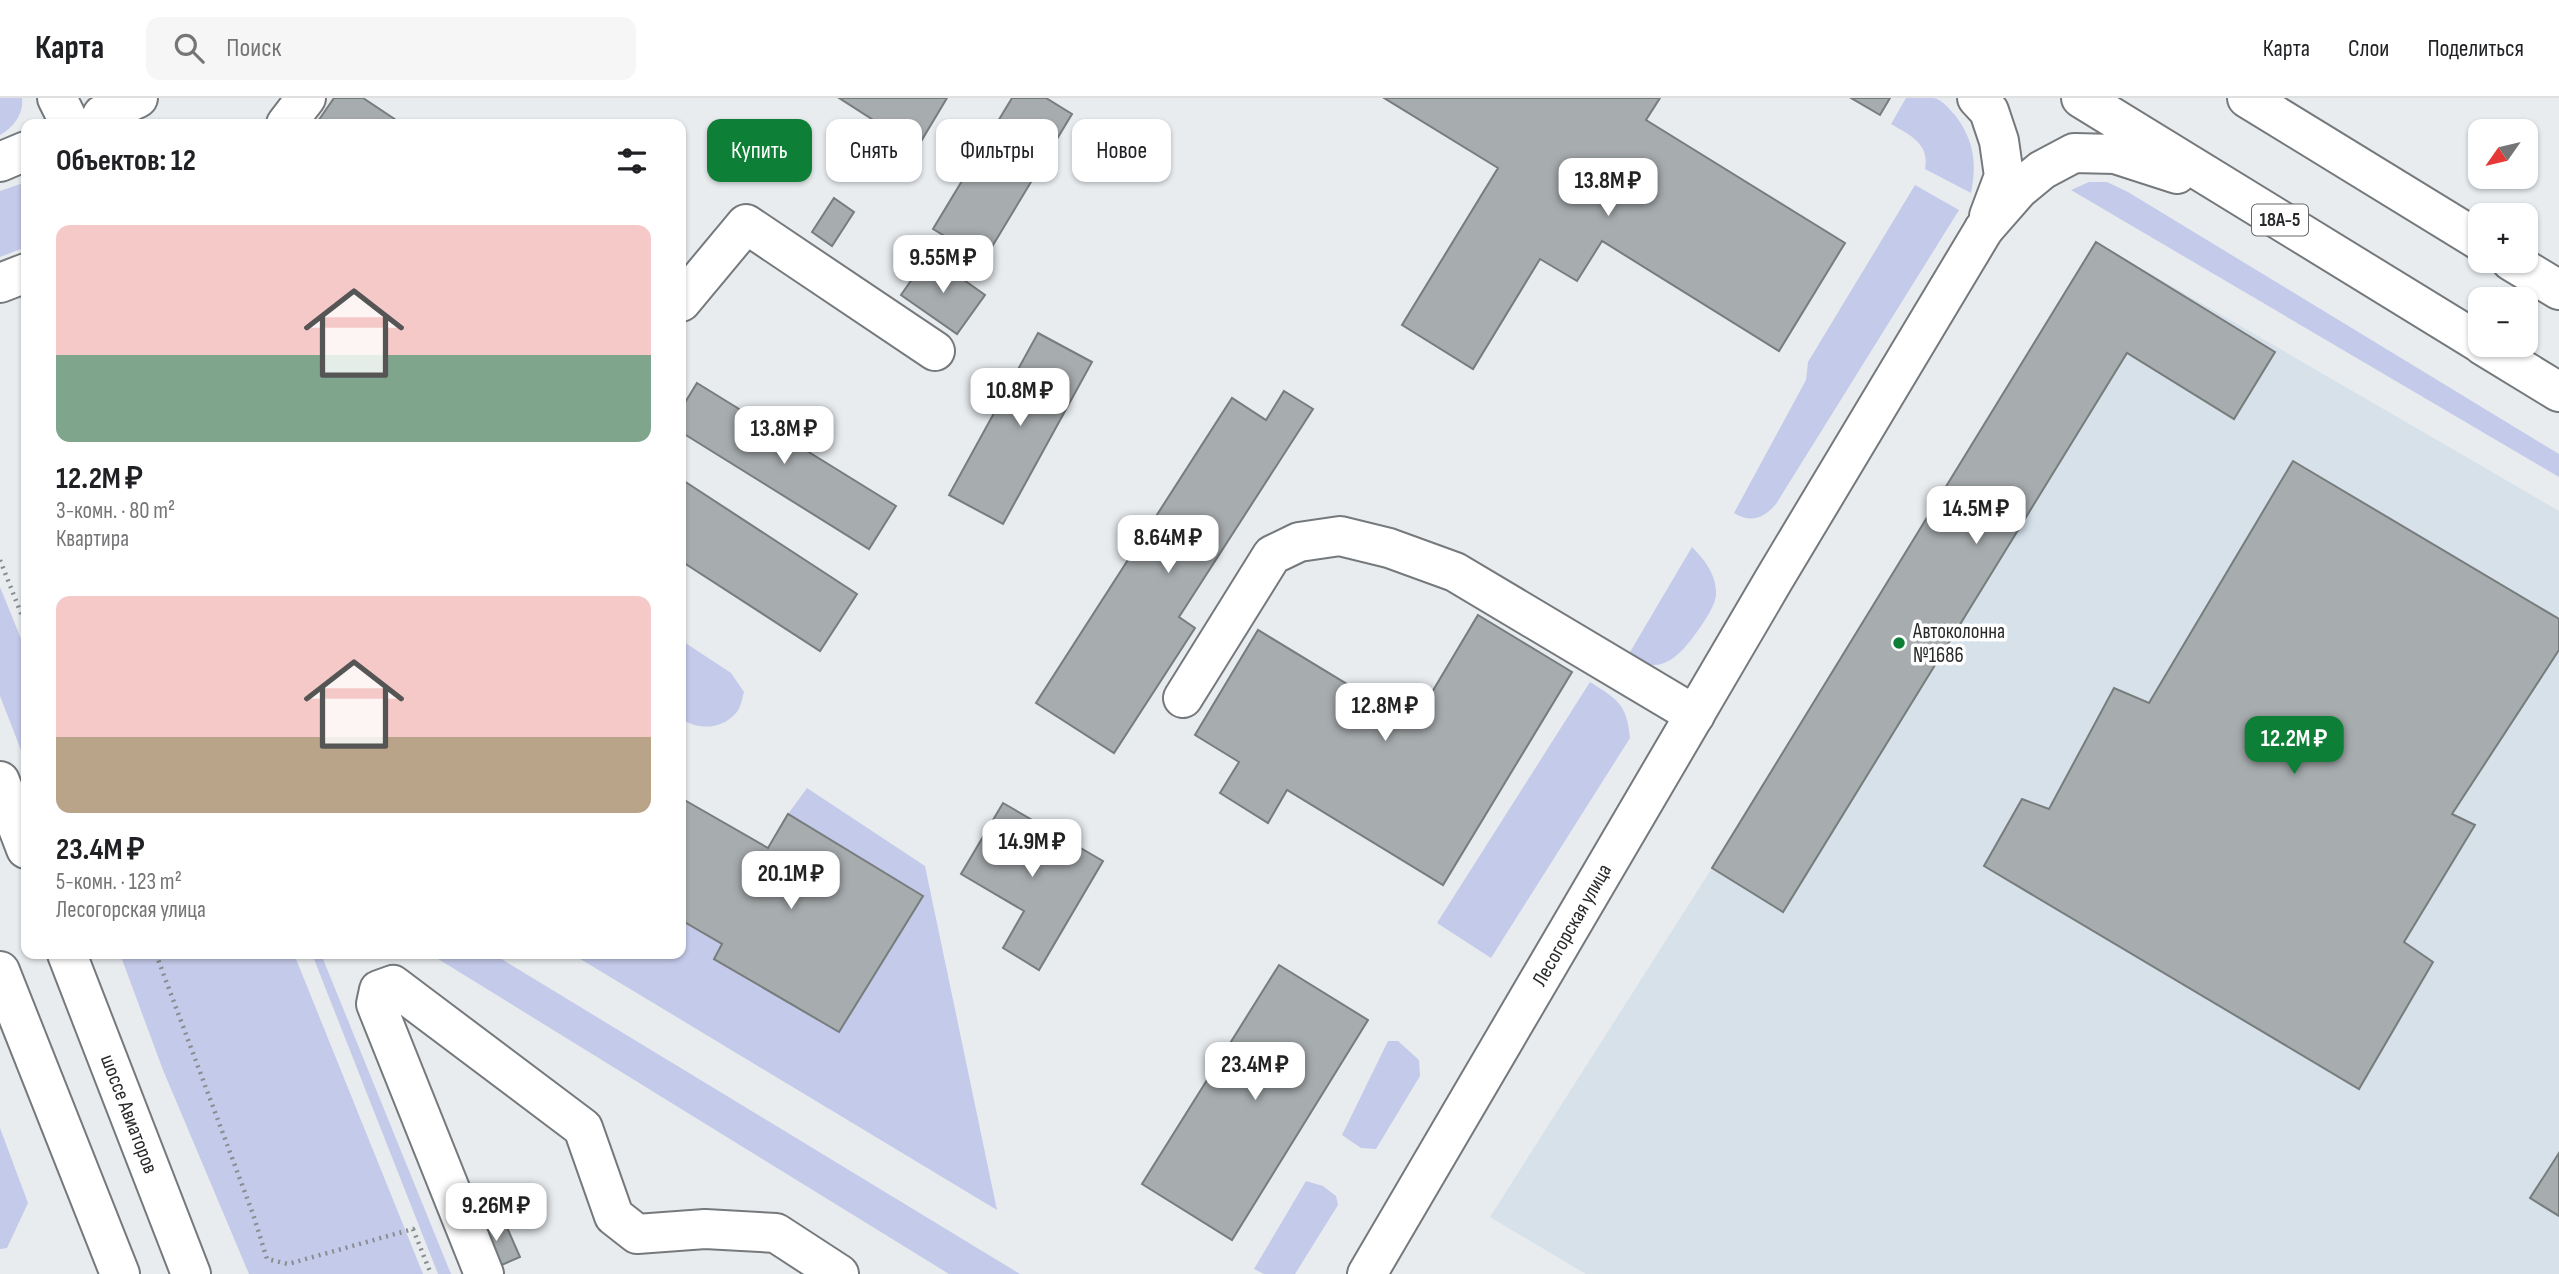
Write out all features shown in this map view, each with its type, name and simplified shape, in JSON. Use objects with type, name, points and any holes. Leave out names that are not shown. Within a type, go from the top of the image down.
[{"type":"main road","points":[[57,98],[86,119],[138,98]]},
{"type":"main road","points":[[290,119],[306,98]]},
{"type":"main road","points":[[1977,98],[1989,111],[1999,141],[2004,176],[1984,229]]},
{"type":"main road","name":"18А-5","points":[[2081,98],[2468,336]]},
{"type":"main road","points":[[2247,98],[2468,234]]},
{"type":"main road","points":[[0,162],[21,153]]},
{"type":"main road","points":[[1984,229],[2034,176],[2074,153],[2115,154],[2165,169],[2275,218]]},
{"type":"main road","points":[[686,296],[746,224],[935,351]]},
{"type":"main road","name":"Лесогорская улица","points":[[1372,1272],[1773,581],[1984,229]]},
{"type":"main road","points":[[2531,273],[2559,290]]},
{"type":"main road","points":[[0,283],[21,275]]},
{"type":"main road","name":"18А-5","points":[[2502,357],[2559,392]]},
{"type":"main road","points":[[1183,698],[1272,555],[1299,542],[1340,536],[1389,548],[1455,572],[1695,715]]},
{"type":"main road","points":[[0,781],[21,836]]},
{"type":"main road","name":"шоссе Авиаторов","points":[[69,959],[191,1274]]},
{"type":"main road","points":[[0,971],[120,1274]]},
{"type":"main road","points":[[484,1274],[376,1004],[379,990],[393,985],[583,1128],[614,1216],[637,1234],[705,1229],[776,1233],[839,1274]]},
{"type":"path","points":[[0,560],[21,613]]},
{"type":"path","points":[[158,959],[253,1214],[267,1259],[288,1264],[413,1228],[431,1274]]},
{"type":"shaded area","points":[[0,98],[22,98],[22,104],[17,120],[0,135]]},
{"type":"shaded area","points":[[1906,98],[1937,99],[1955,115],[1972,152],[1974,172],[1971,193],[1925,169],[1924,153],[1917,141],[1891,124]]},
{"type":"shaded area","points":[[2089,182],[2107,182],[2128,192],[2559,454],[2559,477],[2071,190]]},
{"type":"shaded area","points":[[21,184],[21,249],[0,257],[0,191]]},
{"type":"shaded area","points":[[1915,185],[1959,210],[1776,504],[1756,518],[1746,518],[1734,513],[1806,380],[1808,362]]},
{"type":"shaded area","points":[[2096,242],[2559,511],[2559,1274],[1586,1274],[1490,1217],[1712,868]]},
{"type":"shaded area","points":[[1692,547],[1712,574],[1716,588],[1714,604],[1694,636],[1675,656],[1660,664],[1642,662],[1630,652]]},
{"type":"shaded area","points":[[0,587],[21,639],[21,750],[0,696]]},
{"type":"shaded area","points":[[686,643],[731,673],[744,692],[738,711],[724,723],[702,726],[688,723]]},
{"type":"shaded area","points":[[1590,682],[1619,704],[1626,717],[1630,738],[1491,958],[1437,923]]},
{"type":"shaded area","points":[[807,788],[925,866],[997,1210],[580,959],[686,959],[686,923],[722,944],[714,959],[839,1032],[922,896],[788,814]]},
{"type":"shaded area","points":[[122,959],[296,959],[423,1274],[249,1274],[163,1070]]},
{"type":"shaded area","points":[[314,959],[323,959],[451,1274],[438,1274]]},
{"type":"shaded area","points":[[438,959],[501,959],[1020,1274],[949,1274]]},
{"type":"shaded area","points":[[1388,1041],[1398,1041],[1419,1060],[1420,1076],[1376,1149],[1361,1148],[1342,1135]]},
{"type":"shaded area","points":[[0,1128],[28,1203],[7,1248],[0,1249]]},
{"type":"shaded area","points":[[1306,1181],[1323,1186],[1336,1196],[1338,1205],[1295,1274],[1264,1274],[1254,1269]]},
{"type":"building","points":[[334,98],[363,98],[394,119],[319,119]]},
{"type":"building","points":[[839,98],[947,98],[922,140],[922,119],[872,119]]},
{"type":"building","points":[[1012,98],[1046,98],[1072,114],[1058,137],[1058,119],[999,119]]},
{"type":"building","points":[[1384,98],[1660,98],[1646,120],[1845,243],[1779,351],[1602,241],[1577,281],[1540,259],[1473,369],[1402,325],[1498,168]]},
{"type":"building","points":[[1851,98],[1890,98],[1880,115]]},
{"type":"building","points":[[961,182],[1031,182],[984,260],[933,229]]},
{"type":"building","points":[[834,198],[854,212],[832,246],[812,232]]},
{"type":"building","name":"Автоколонна №1686","points":[[2096,242],[2275,352],[2234,419],[2127,353],[1783,912],[1712,868]]},
{"type":"building","points":[[929,255],[985,295],[957,334],[901,295]]},
{"type":"building","points":[[1038,333],[1092,362],[1003,524],[949,495]]},
{"type":"building","points":[[697,383],[896,506],[869,549],[686,435],[686,401]]},
{"type":"building","points":[[1284,391],[1313,409],[1179,617],[1195,628],[1114,753],[1036,703],[1232,398],[1266,420]]},
{"type":"building","points":[[2293,461],[2559,619],[2559,650],[2452,814],[2475,825],[2404,942],[2433,962],[2359,1089],[1984,866],[2022,799],[2049,809],[2114,688],[2149,703]]},
{"type":"building","points":[[686,482],[857,594],[820,651],[686,564]]},
{"type":"building","points":[[1478,615],[1572,672],[1443,885],[1287,790],[1268,823],[1220,793],[1239,762],[1195,735],[1258,630],[1413,724]]},
{"type":"building","points":[[686,801],[768,848],[788,814],[923,896],[839,1032],[714,959],[722,944],[686,923]]},
{"type":"building","points":[[1003,803],[1103,861],[1039,970],[1003,948],[1024,911],[961,874]]},
{"type":"building","points":[[1279,965],[1368,1020],[1232,1240],[1142,1184]]},
{"type":"building","points":[[2559,1153],[2559,1216],[2530,1198]]},
{"type":"building","points":[[502,1216],[520,1257],[490,1270],[473,1228]]},
{"type":"place","name":"Автоколонна №1686","points":[[1899,643]]}]
